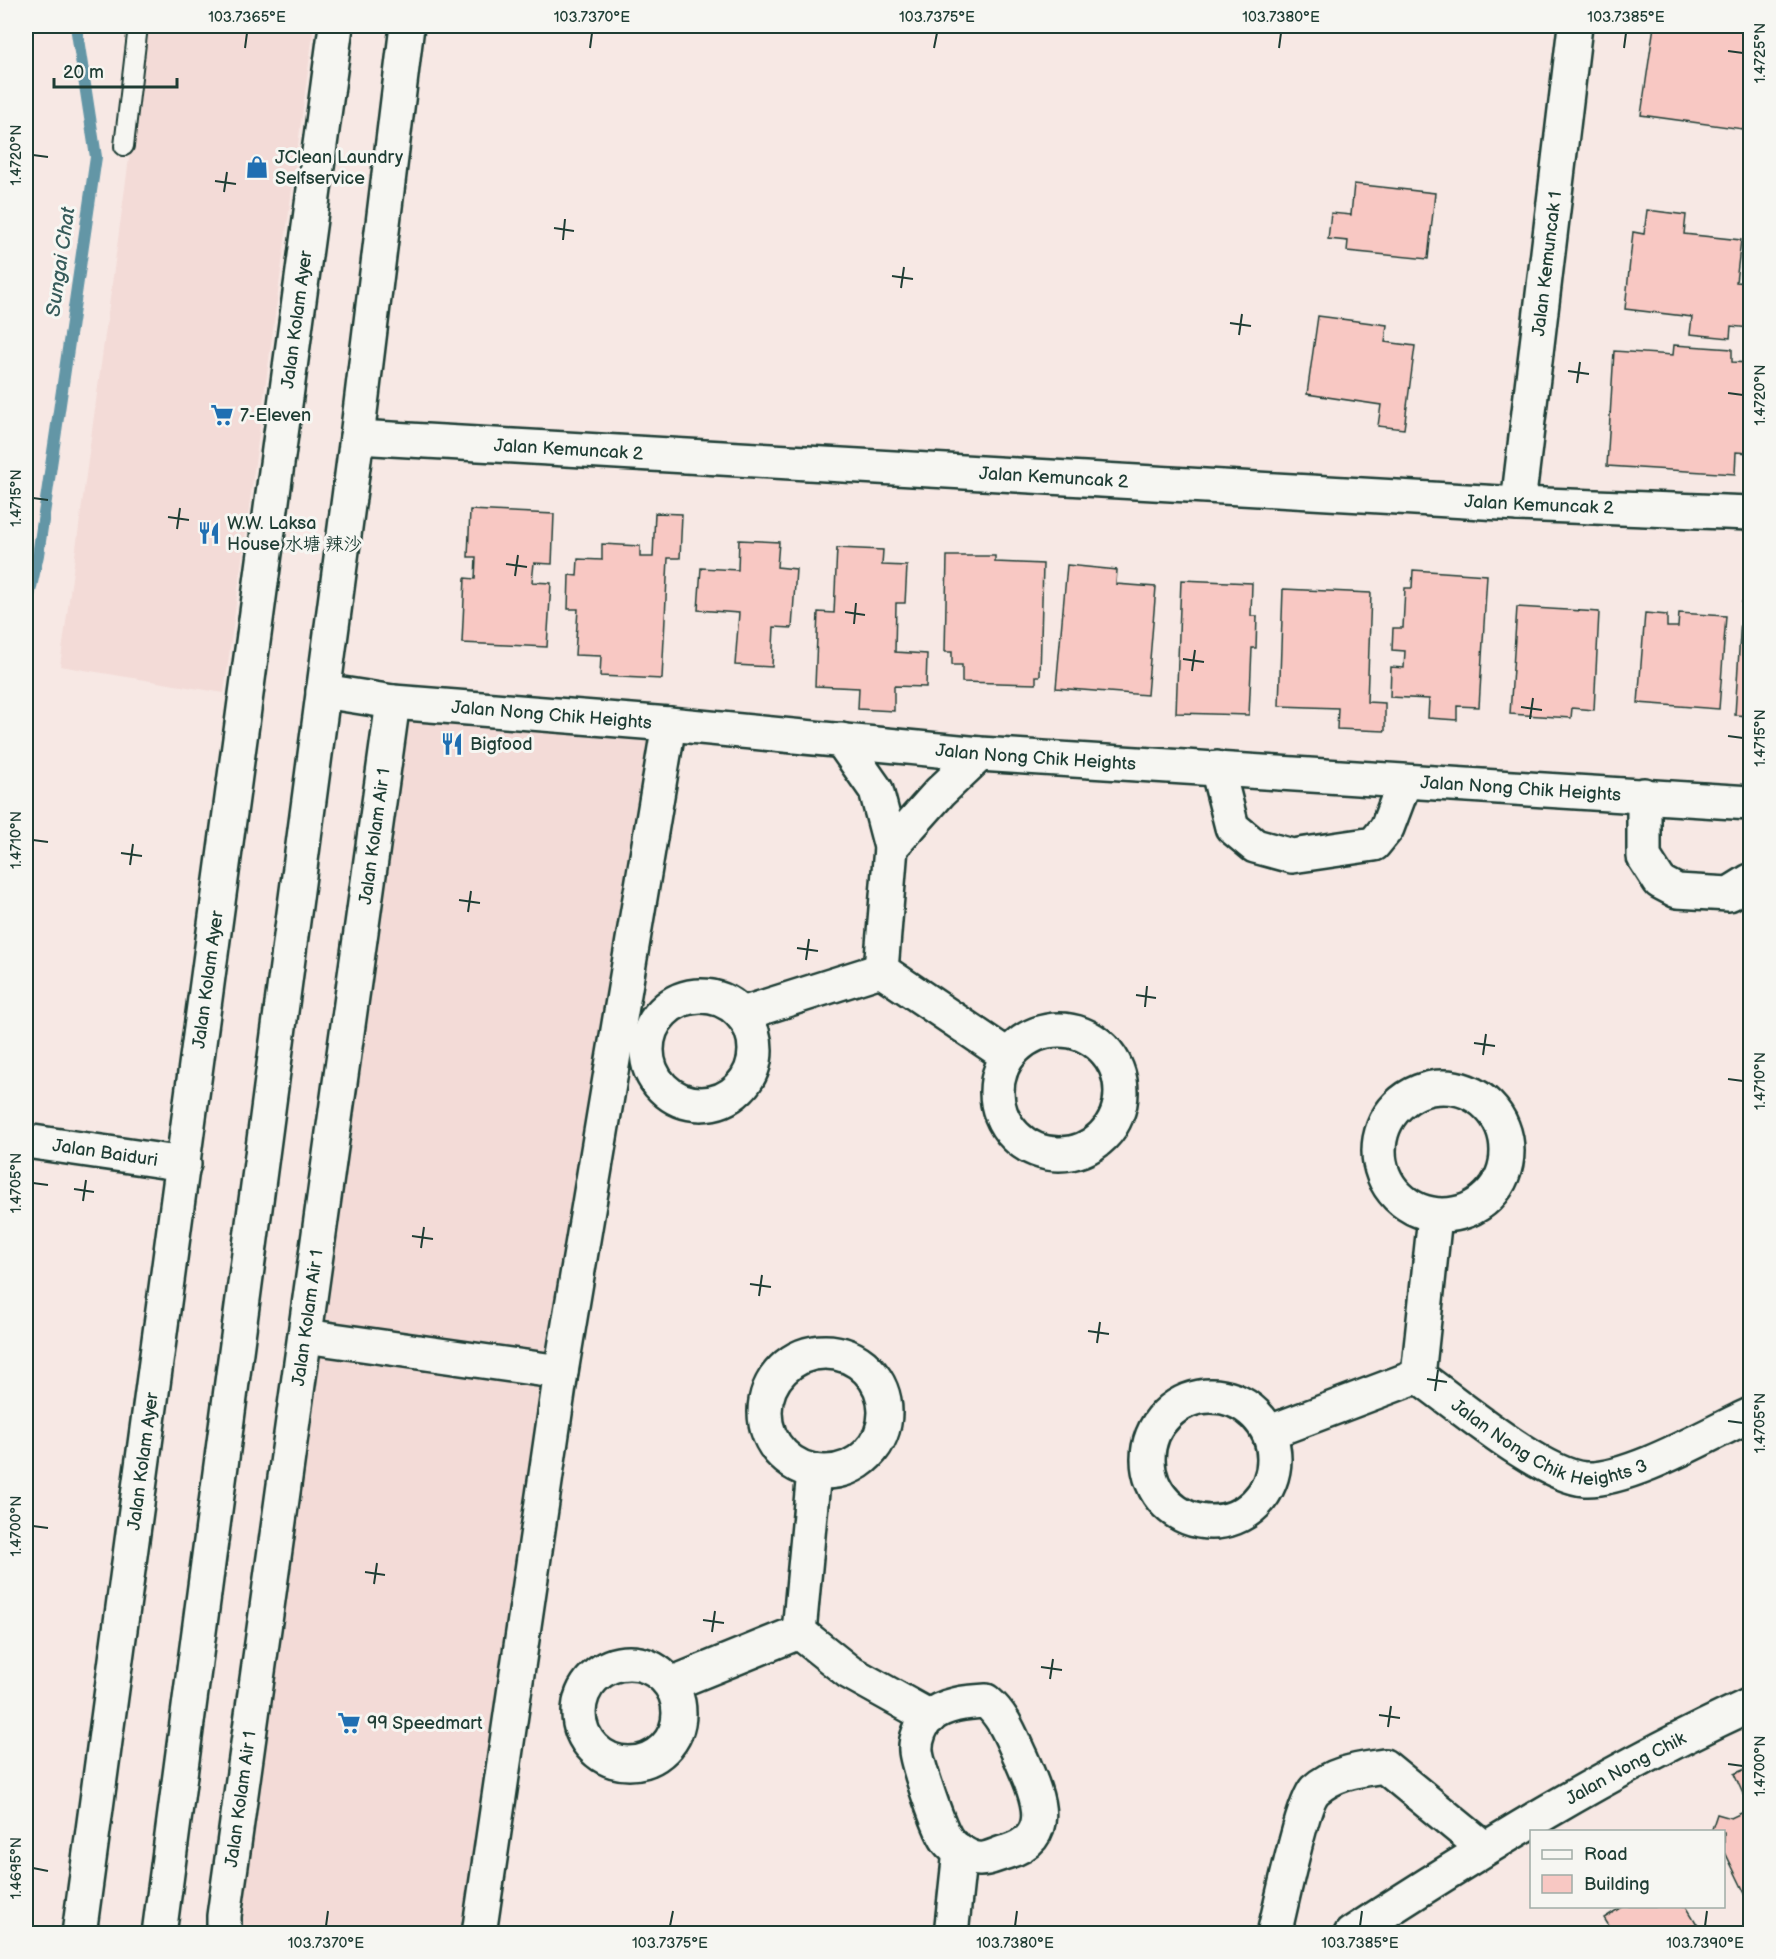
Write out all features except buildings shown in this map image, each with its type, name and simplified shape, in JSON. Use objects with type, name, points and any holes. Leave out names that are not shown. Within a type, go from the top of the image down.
[{"type":"street","name":"Jalan Kolam Ayer","points":[[79,1934],[336,26]]},
{"type":"street","points":[[159,1934],[357,437],[407,26]]},
{"type":"street","name":"Jalan Kemuncak 1","points":[[1518,504],[1575,26]]},
{"type":"street","name":"Jalan Kemuncak 2","points":[[357,437],[1518,504],[1750,513]]},
{"type":"street","name":"Jalan Nong Chik Heights","points":[[323,691],[393,702],[669,724],[980,754],[1218,768],[1404,783],[1644,795],[1750,803]]},
{"type":"street","name":"Jalan Kolam Air 1","points":[[224,1934],[224,1916],[393,702]]},
{"type":"street","points":[[478,1934],[561,1372],[669,724]]},
{"type":"street","points":[[841,740],[876,790],[891,847],[881,970]]},
{"type":"street","points":[[891,847],[940,792],[980,754]]},
{"type":"street","points":[[1218,768],[1232,827],[1255,846],[1292,856],[1374,844],[1387,828],[1404,783]]},
{"type":"street","points":[[1644,795],[1644,857],[1660,882],[1677,891],[1729,894],[1750,881]]},
{"type":"street","points":[[742,1014],[881,970]]},
{"type":"street","points":[[881,970],[1008,1056]]},
{"type":"street","name":"Jalan Baiduri","points":[[26,1141],[184,1164]]},
{"type":"street","points":[[1270,1432],[1418,1376],[1435,1216]]},
{"type":"street","points":[[305,1336],[561,1372]]},
{"type":"street","name":"Jalan Nong Chik Heights 3","points":[[1418,1376],[1540,1464],[1564,1475],[1585,1479],[1607,1477],[1639,1466],[1750,1415]]},
{"type":"street","points":[[799,1632],[814,1471]]},
{"type":"street","points":[[671,1684],[799,1632]]},
{"type":"street","points":[[799,1632],[849,1672],[930,1717]]},
{"type":"street","points":[[986,1701],[999,1712],[1037,1796],[1040,1817],[1034,1834],[1019,1848],[978,1860],[947,1841],[916,1750],[919,1732],[930,1717],[958,1703],[986,1701]]},
{"type":"street","name":"Jalan Nong Chik","points":[[1351,1934],[1484,1848],[1676,1739],[1750,1705]]},
{"type":"street","points":[[1274,1934],[1297,1839],[1314,1791],[1343,1772],[1384,1766],[1484,1848]]},
{"type":"street","points":[[951,1934],[960,1851]]},
{"type":"lane","points":[[124,146],[138,26]]},
{"type":"shaded area","points":[[147,26],[314,26],[224,693],[60,666]]},
{"type":"shaded area","points":[[405,717],[651,737],[464,1933],[235,1934]]},
{"type":"waterway","name":"Sungai Chat","points":[[26,610],[38,555],[96,157],[76,26]]},
{"type":"place","name":"JClean Laundry Selfservice","points":[[257,167]]},
{"type":"place","name":"7-Eleven","points":[[222,415]]},
{"type":"place","name":"W.W. Laksa House 水塘 辣沙","points":[[209,533]]},
{"type":"place","name":"Bigfood","points":[[452,744]]},
{"type":"place","name":"99 Speedmart","points":[[349,1723]]}]
